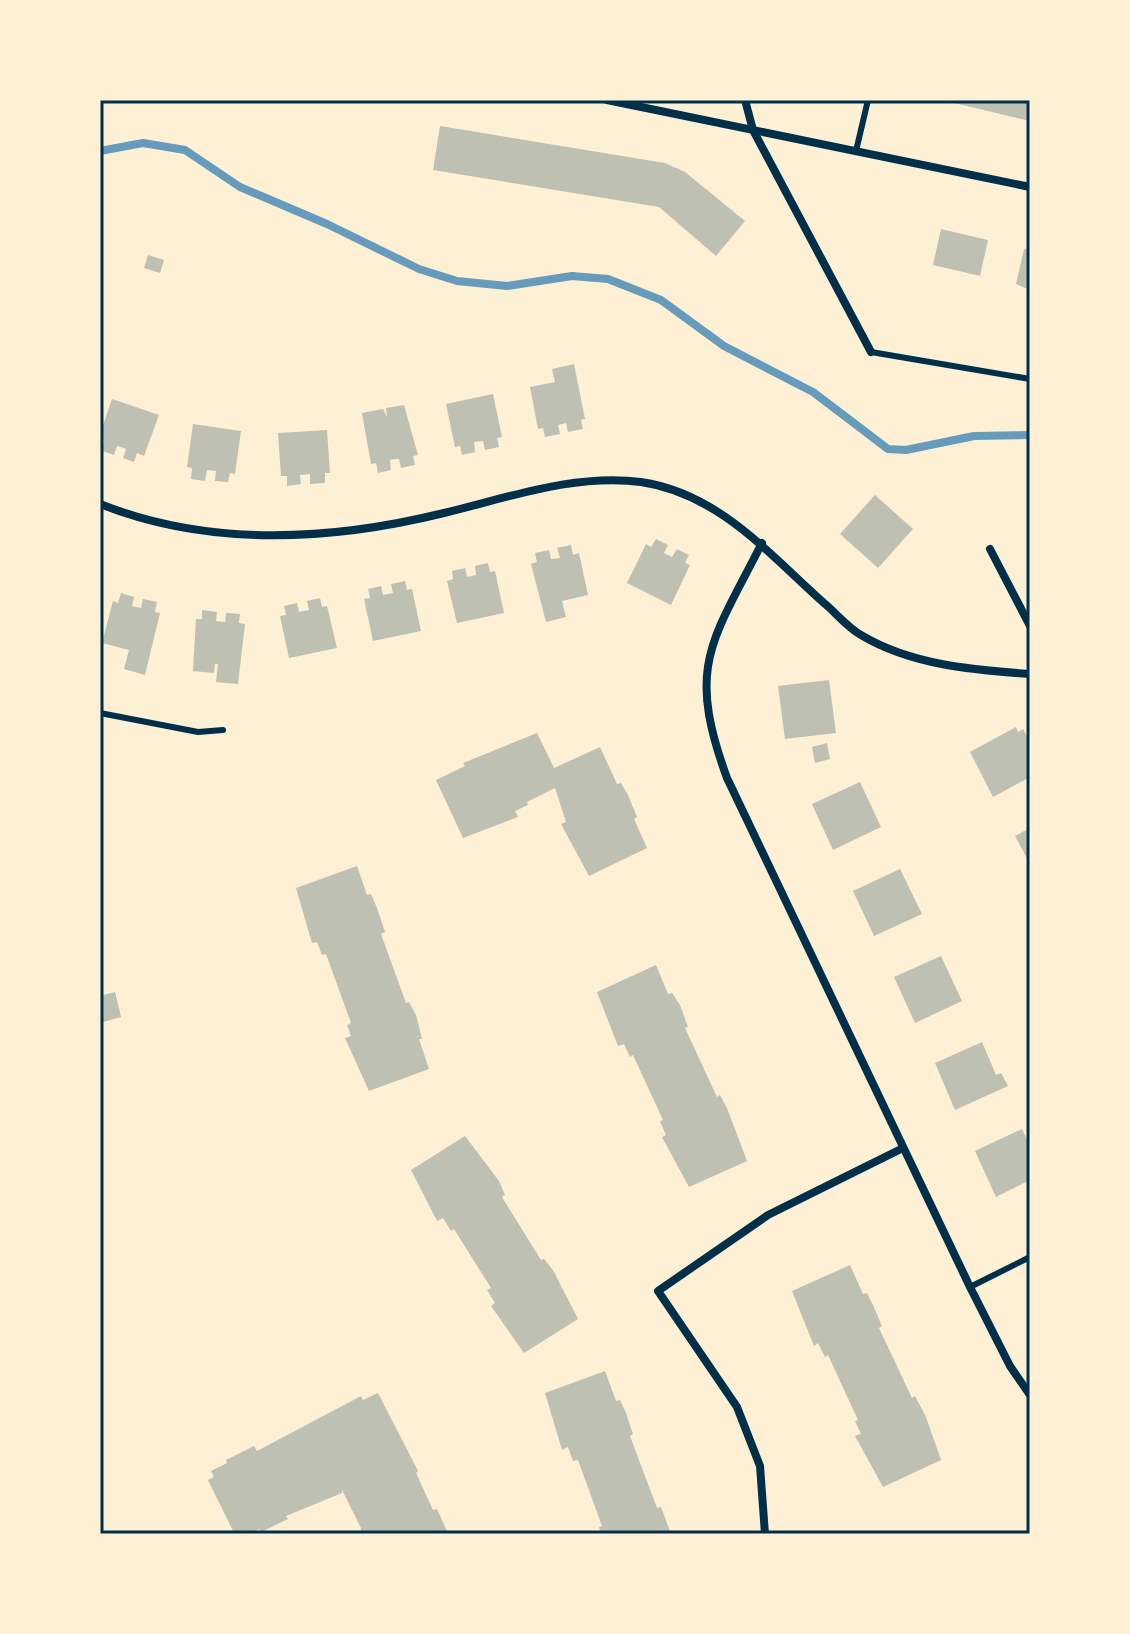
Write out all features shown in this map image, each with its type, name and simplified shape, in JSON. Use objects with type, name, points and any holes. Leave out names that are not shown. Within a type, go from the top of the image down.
[{"type":"street","points":[[607,100],[1030,187]]},
{"type":"street","points":[[745,100],[753,130],[871,352]]},
{"type":"street","points":[[100,504],[184,530],[289,537],[377,528],[558,486],[641,482],[697,497],[762,543],[860,634],[901,652],[951,667],[1030,674]]},
{"type":"street","points":[[762,543],[711,644],[704,690],[709,728],[734,793],[903,1148],[1010,1366],[1030,1395]]},
{"type":"street","points":[[990,549],[1030,626]]},
{"type":"street","points":[[765,1534],[760,1466],[737,1407],[658,1291],[768,1215],[903,1148]]},
{"type":"lane","points":[[856,151],[868,100]]},
{"type":"lane","points":[[871,352],[1030,379]]},
{"type":"lane","points":[[100,713],[198,732],[223,730]]},
{"type":"lane","points":[[970,1287],[1030,1257]]},
{"type":"building","points":[[1030,100],[1030,121],[946,101]]},
{"type":"building","points":[[440,126],[665,163],[685,172],[745,221],[716,256],[659,207],[433,170]]},
{"type":"building","points":[[941,229],[988,240],[980,276],[933,265]]},
{"type":"building","points":[[1024,249],[1030,250],[1030,290],[1016,284]]},
{"type":"building","points":[[148,255],[164,260],[160,273],[144,268]]},
{"type":"building","points":[[574,364],[585,419],[581,420],[583,429],[568,432],[566,423],[558,425],[560,434],[545,437],[543,428],[538,429],[530,387],[555,382],[552,369]]},
{"type":"building","points":[[493,394],[502,437],[497,438],[499,447],[485,450],[483,441],[474,442],[475,452],[462,455],[460,446],[455,447],[446,404]]},
{"type":"building","points":[[112,399],[159,415],[144,456],[137,453],[134,462],[123,458],[126,449],[121,447],[117,446],[114,455],[100,450],[104,442],[100,434]]},
{"type":"building","points":[[404,405],[418,455],[413,456],[415,465],[401,468],[399,459],[390,460],[391,470],[378,473],[376,463],[371,464],[362,413],[383,409],[387,417],[386,408]]},
{"type":"building","points":[[193,424],[241,431],[235,474],[230,473],[228,482],[215,481],[216,471],[207,470],[205,481],[191,479],[192,468],[187,467]]},
{"type":"building","points":[[327,430],[330,473],[325,473],[325,483],[310,484],[310,474],[300,475],[301,484],[287,486],[287,476],[281,476],[278,433]]},
{"type":"building","points":[[875,495],[913,529],[878,568],[840,534]]},
{"type":"building","points":[[656,539],[668,545],[664,553],[672,557],[677,549],[689,555],[685,563],[690,565],[671,605],[627,583],[646,544],[651,547]]},
{"type":"building","points":[[571,545],[573,555],[579,553],[588,595],[562,601],[566,617],[546,622],[531,564],[537,562],[535,553],[549,550],[551,559],[560,558],[557,548]]},
{"type":"building","points":[[488,563],[490,572],[495,571],[504,613],[457,623],[447,581],[453,579],[452,571],[465,568],[467,577],[472,576],[476,575],[475,566]]},
{"type":"building","points":[[405,581],[407,590],[412,589],[421,631],[373,641],[364,599],[370,598],[368,589],[381,586],[383,595],[393,593],[391,584]]},
{"type":"building","points":[[121,593],[134,597],[132,606],[141,608],[143,599],[157,602],[155,612],[160,613],[145,675],[124,669],[129,650],[102,643],[113,601],[118,603]]},
{"type":"building","points":[[320,598],[322,607],[327,606],[337,648],[289,658],[280,616],[286,615],[284,606],[297,603],[299,612],[309,610],[307,601]]},
{"type":"building","points":[[202,610],[217,612],[216,621],[225,622],[226,613],[240,614],[239,623],[245,624],[238,684],[216,682],[218,664],[215,664],[214,673],[193,671],[196,619],[202,619]]},
{"type":"building","points":[[829,680],[836,733],[785,739],[778,686]]},
{"type":"building","points":[[1016,727],[1018,732],[1023,729],[1030,742],[1030,777],[993,797],[970,752]]},
{"type":"building","points":[[537,733],[554,768],[600,747],[617,784],[621,783],[628,795],[637,817],[634,819],[647,848],[589,876],[561,824],[566,822],[555,788],[515,811],[518,817],[463,838],[436,780],[465,766],[463,763]]},
{"type":"building","points":[[827,743],[830,759],[815,763],[812,747]]},
{"type":"building","points":[[860,782],[881,827],[833,850],[812,804]]},
{"type":"building","points":[[1030,828],[1030,864],[1015,836]]},
{"type":"building","points":[[357,866],[367,895],[371,894],[377,908],[385,932],[381,934],[406,1003],[409,1002],[416,1015],[422,1039],[419,1039],[429,1069],[369,1091],[345,1038],[351,1036],[347,1025],[351,1023],[326,954],[322,955],[317,942],[312,943],[296,888]]},
{"type":"building","points":[[900,869],[922,914],[874,936],[853,891]]},
{"type":"building","points":[[941,956],[962,1001],[915,1023],[894,977]]},
{"type":"building","points":[[656,965],[668,994],[672,993],[680,1005],[688,1027],[685,1028],[717,1097],[720,1095],[727,1108],[747,1161],[689,1187],[662,1137],[666,1135],[660,1121],[663,1120],[633,1055],[630,1057],[624,1044],[618,1046],[597,992]]},
{"type":"building","points":[[115,992],[121,1017],[100,1023],[100,996]]},
{"type":"building","points":[[982,1042],[996,1075],[1001,1073],[1008,1086],[955,1110],[935,1063]]},
{"type":"building","points":[[1022,1129],[1030,1146],[1030,1180],[996,1197],[975,1151]]},
{"type":"building","points":[[465,1136],[499,1181],[505,1195],[502,1197],[541,1260],[544,1259],[553,1270],[578,1319],[524,1353],[491,1306],[495,1303],[487,1290],[491,1288],[454,1229],[451,1231],[443,1218],[437,1221],[411,1170]]},
{"type":"building","points":[[850,1265],[863,1294],[867,1293],[873,1305],[882,1326],[879,1328],[912,1398],[915,1396],[926,1417],[941,1460],[883,1487],[855,1436],[861,1434],[855,1421],[858,1420],[828,1355],[825,1357],[818,1343],[814,1346],[792,1291]]},
{"type":"building","points":[[605,1371],[616,1401],[620,1400],[626,1413],[633,1434],[630,1436],[657,1508],[661,1507],[671,1534],[601,1534],[599,1527],[602,1526],[578,1460],[573,1461],[568,1447],[562,1450],[545,1393]]},
{"type":"building","points":[[378,1393],[418,1471],[416,1473],[433,1510],[437,1509],[447,1531],[445,1534],[360,1534],[361,1528],[342,1490],[342,1493],[286,1516],[288,1519],[261,1532],[259,1529],[249,1534],[234,1533],[208,1480],[214,1477],[211,1471],[254,1446],[257,1451],[361,1396],[363,1400]]},
{"type":"waterway","points":[[100,151],[143,143],[185,150],[240,187],[327,224],[419,269],[457,281],[507,286],[572,276],[608,279],[661,300],[724,346],[813,392],[888,449],[906,450],[974,436],[1030,435]]}]
